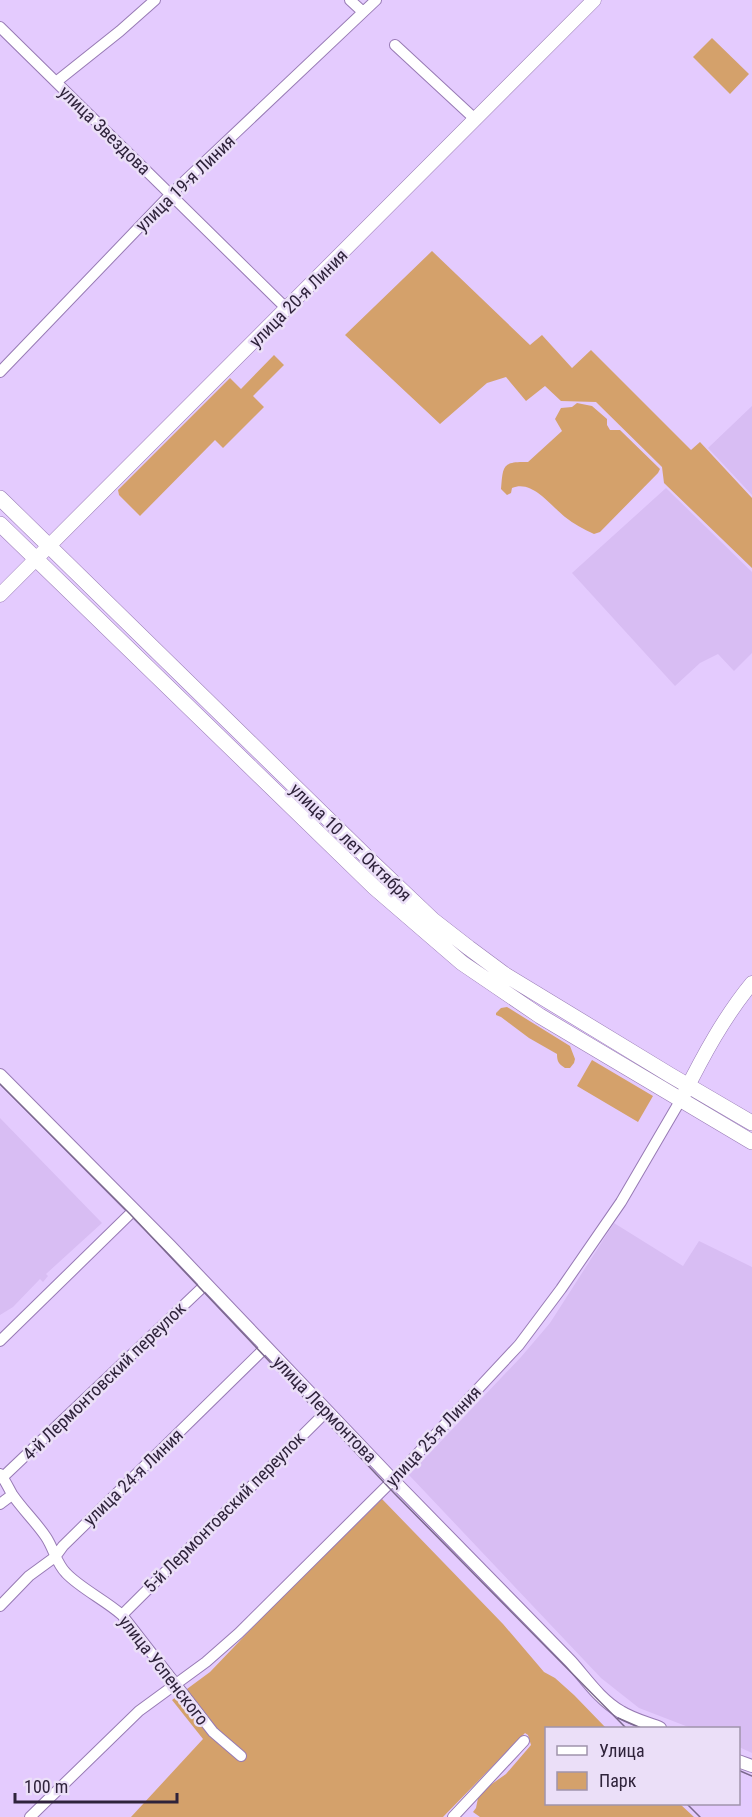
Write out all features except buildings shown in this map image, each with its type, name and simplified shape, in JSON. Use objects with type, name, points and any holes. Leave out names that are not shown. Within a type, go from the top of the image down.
[{"type":"main road","name":"улица 20-я Линия","points":[[0,596],[594,0]]},
{"type":"main road","name":"улица 10 лет Октября","points":[[0,498],[434,920],[504,974],[752,1123]]},
{"type":"main road","name":"улица 10 лет Октября","points":[[0,524],[384,897],[462,963],[540,1016],[752,1142]]},
{"type":"main road","name":"улица 25-я Линия","points":[[680,1101],[723,1022],[752,982]]},
{"type":"street","points":[[56,82],[120,31],[154,0]]},
{"type":"street","points":[[350,0],[363,12]]},
{"type":"street","name":"улица 19-я Линия","points":[[0,372],[171,194],[376,0]]},
{"type":"street","name":"улица Звездова","points":[[0,27],[287,309]]},
{"type":"street","points":[[394,45],[476,120]]},
{"type":"street","name":"улица Лермонтова","points":[[0,1075],[206,1284],[610,1705],[622,1713],[657,1727]]},
{"type":"street","name":"улица 25-я Линия","points":[[30,1817],[139,1711],[206,1662],[239,1633],[393,1480],[532,1328],[621,1202],[680,1101]]},
{"type":"street","points":[[0,1341],[134,1210]]},
{"type":"street","name":"4-й Лермонтовский переулок","points":[[1,1476],[206,1284]]},
{"type":"street","name":"улица 24-я Линия","points":[[0,1606],[39,1567],[55,1557],[75,1534],[266,1347]]},
{"type":"street","name":"5-й Лермонтовский переулок","points":[[122,1614],[327,1411]]},
{"type":"street","name":"улица Успенского","points":[[1,1476],[12,1495],[46,1538],[64,1572],[122,1614],[213,1732],[241,1756]]},
{"type":"street","points":[[0,1504],[12,1495]]},
{"type":"street","points":[[453,1817],[524,1741]]},
{"type":"shaded area","points":[[752,406],[752,495],[708,448]]},
{"type":"shaded area","points":[[666,488],[752,572],[752,653],[734,671],[718,654],[700,663],[675,686],[572,573]]},
{"type":"shaded area","points":[[0,1118],[102,1223],[46,1274],[48,1276],[43,1282],[40,1279],[13,1307],[0,1315]]},
{"type":"shaded area","points":[[614,1223],[683,1266],[699,1241],[752,1267],[752,1753],[740,1747],[740,1727],[688,1727],[639,1708],[601,1678],[409,1475],[521,1357],[550,1323]]},
{"type":"green space","points":[[712,38],[749,74],[730,94],[693,57]]},
{"type":"green space","points":[[432,251],[530,345],[542,335],[572,368],[591,350],[691,450],[700,442],[752,498],[752,568],[664,483],[662,467],[596,402],[561,401],[545,386],[526,401],[506,377],[487,383],[440,424],[345,335]]},
{"type":"green space","points":[[274,355],[284,365],[253,396],[264,407],[223,448],[215,440],[140,516],[119,495],[118,490],[230,378],[241,389]]},
{"type":"green space","points":[[577,403],[592,406],[607,419],[610,430],[620,430],[660,469],[600,532],[594,534],[568,520],[534,490],[519,486],[512,488],[511,493],[507,495],[501,489],[502,475],[506,466],[528,462],[562,431],[555,419],[561,408],[572,407]]},
{"type":"green space","points":[[507,1007],[570,1046],[575,1059],[570,1068],[565,1068],[560,1064],[557,1054],[496,1015],[501,1008]]},
{"type":"green space","points":[[592,1060],[653,1096],[638,1122],[577,1086]]},
{"type":"green space","points":[[382,1499],[503,1624],[544,1672],[555,1678],[574,1695],[605,1727],[545,1727],[545,1805],[681,1805],[694,1817],[480,1817],[473,1812],[479,1793],[506,1774],[531,1745],[525,1733],[443,1817],[131,1817],[203,1739],[172,1700],[210,1672],[277,1602]]},
{"type":"tram line","points":[[0,1084],[130,1214],[394,1493],[625,1727]]},
{"type":"tram line","points":[[618,1718],[639,1727]]},
{"type":"tram line","points":[[740,1771],[752,1776]]},
{"type":"tram line","points":[[688,1805],[700,1817]]}]
